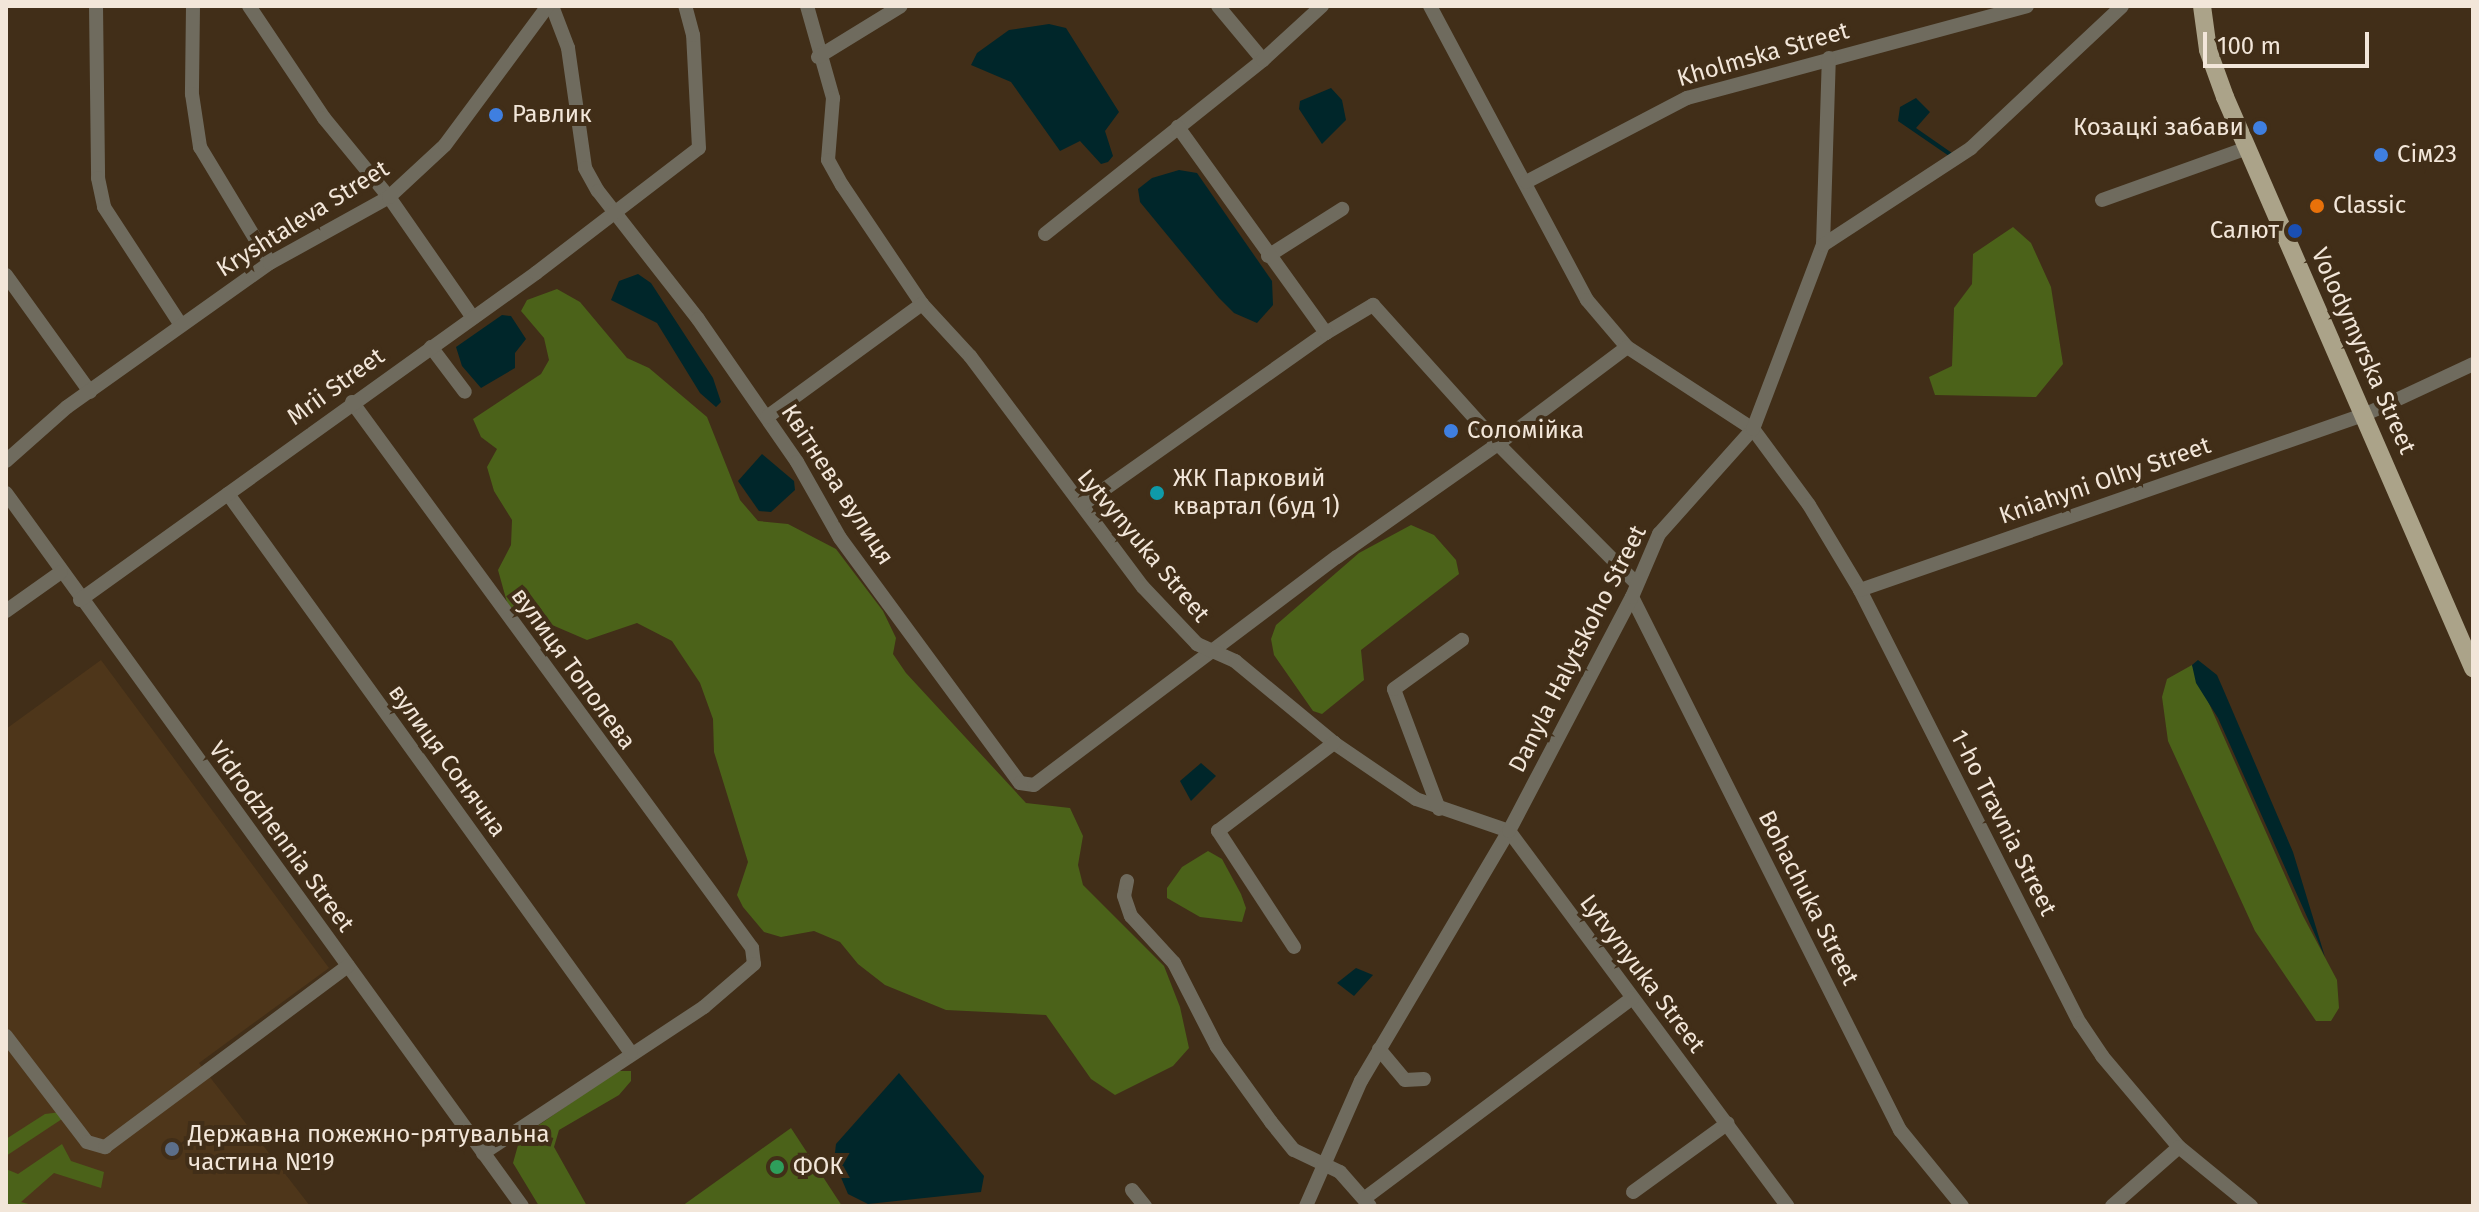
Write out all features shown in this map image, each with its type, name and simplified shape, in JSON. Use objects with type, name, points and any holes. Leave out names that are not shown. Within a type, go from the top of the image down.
[{"type":"main road","name":"Volodymyrska Street","points":[[2202,6],[2215,73],[2472,661]]},
{"type":"street","points":[[96,6],[98,178],[104,207],[181,325]]},
{"type":"street","points":[[193,6],[192,94],[200,147],[270,263]]},
{"type":"street","points":[[249,6],[324,118],[389,197],[473,318]]},
{"type":"street","name":"Kryshtaleva Street","points":[[6,461],[90,392],[270,263],[389,197],[445,145],[550,6]]},
{"type":"street","name":"Квітнева вулиця","points":[[550,6],[568,48],[585,168],[767,417],[840,538],[1020,783],[1034,785],[1215,653]]},
{"type":"street","name":"Mrii Street","points":[[80,600],[473,318],[699,148],[693,35],[685,6]]},
{"type":"street","name":"Lytvynyuka Street","points":[[807,6],[818,57],[833,98],[828,160],[922,304],[970,356],[1016,425],[1169,619],[1215,653],[1235,661],[1334,743],[1416,799],[1509,831],[1787,1206]]},
{"type":"street","points":[[818,57],[901,6]]},
{"type":"street","points":[[1218,6],[1263,60]]},
{"type":"street","points":[[1045,234],[1263,60],[1322,6]]},
{"type":"street","points":[[1430,6],[1587,300],[1627,347],[1753,429]]},
{"type":"street","name":"Kholmska Street","points":[[1526,182],[1687,98],[2027,6]]},
{"type":"street","points":[[1823,245],[1971,148],[2122,6]]},
{"type":"street","name":"Danyla Halytskoho Street","points":[[1306,1206],[1323,1160],[1379,1049],[1509,831],[1634,590],[1659,534],[1753,429],[1823,245],[1829,58]]},
{"type":"street","points":[[1082,505],[1326,333],[1178,127]]},
{"type":"street","points":[[2102,200],[2247,148]]},
{"type":"street","points":[[1268,256],[1342,209]]},
{"type":"street","points":[[6,275],[90,392]]},
{"type":"street","points":[[767,417],[922,304]]},
{"type":"street","name":"Bohachuka Street","points":[[1326,333],[1373,305],[1634,590],[1900,1130],[1962,1206]]},
{"type":"street","points":[[431,347],[465,392]]},
{"type":"street","points":[[1215,653],[1337,557],[1498,444],[1627,347]]},
{"type":"street","name":"Kniahyni Olhy Street","points":[[1860,590],[2366,414],[2473,364]]},
{"type":"street","name":"вулиця Тополева","points":[[352,402],[752,948],[754,964],[704,1007],[631,1053]]},
{"type":"street","name":"1-ho Travnia Street","points":[[1753,429],[1809,505],[1860,590],[2080,1023],[2133,1097],[2179,1147],[2251,1206]]},
{"type":"street","name":"Vidrodzhennia Street","points":[[6,493],[80,600],[522,1206]]},
{"type":"street","name":"вулиця Сонячна","points":[[228,494],[631,1053]]},
{"type":"street","points":[[6,611],[61,572]]},
{"type":"street","points":[[1439,809],[1394,689],[1462,640]]},
{"type":"street","points":[[1294,947],[1218,831],[1334,743]]},
{"type":"street","points":[[1127,881],[1124,896],[1131,916],[1174,963],[1217,1047],[1294,1150],[1323,1160],[1368,1202],[1632,998]]},
{"type":"street","points":[[6,1036],[87,1142],[105,1147],[348,966]]},
{"type":"street","points":[[1379,1049],[1405,1080],[1424,1079]]},
{"type":"street","points":[[483,1153],[631,1053]]},
{"type":"street","points":[[1633,1192],[1728,1123]]},
{"type":"street","points":[[2112,1206],[2179,1147]]},
{"type":"street","points":[[1132,1190],[1145,1206]]},
{"type":"shaded area","points":[[101,660],[329,968],[199,1063],[310,1206],[6,1206],[6,729]]},
{"type":"green space","points":[[2013,227],[2031,243],[2051,287],[2063,364],[2036,397],[1935,395],[1929,377],[1952,366],[1954,308],[1972,284],[1973,254]]},
{"type":"green space","points":[[557,289],[580,302],[627,358],[649,368],[707,417],[740,500],[758,521],[788,524],[836,549],[883,611],[896,638],[893,654],[906,673],[1026,803],[1070,808],[1083,836],[1078,865],[1083,885],[1164,966],[1180,1007],[1189,1048],[1173,1066],[1115,1095],[1091,1079],[1046,1015],[946,1010],[885,985],[858,964],[840,942],[814,931],[781,937],[764,932],[743,907],[737,895],[748,862],[714,752],[713,719],[700,683],[672,641],[637,623],[587,640],[508,606],[498,570],[511,545],[512,520],[494,491],[487,467],[497,449],[481,437],[473,419],[541,374],[549,360],[544,338],[521,311],[527,300]]},
{"type":"green space","points":[[1411,525],[1434,535],[1456,560],[1459,574],[1361,650],[1364,680],[1322,714],[1313,711],[1274,655],[1271,639],[1276,625],[1359,553]]},
{"type":"green space","points":[[2192,665],[2303,916],[2337,980],[2339,1008],[2331,1021],[2316,1021],[2255,931],[2168,741],[2162,697],[2167,679]]},
{"type":"green space","points":[[1208,851],[1222,859],[1241,894],[1246,908],[1242,922],[1200,917],[1167,898],[1167,888],[1182,867]]},
{"type":"green space","points":[[617,1071],[631,1071],[631,1081],[619,1095],[559,1130],[554,1147],[587,1206],[539,1206],[513,1163],[520,1138]]},
{"type":"green space","points":[[61,1112],[62,1119],[6,1156],[6,1139],[45,1114]]},
{"type":"green space","name":"ФОК","points":[[791,1128],[842,1206],[682,1206]]},
{"type":"green space","points":[[62,1144],[71,1161],[104,1172],[101,1188],[54,1173],[21,1202],[36,1206],[6,1206],[6,1169],[18,1174]]},
{"type":"water","points":[[1049,24],[1066,28],[1119,112],[1105,131],[1113,156],[1108,162],[1101,164],[1080,141],[1060,151],[1011,82],[971,65],[977,53],[1009,30]]},
{"type":"water","points":[[1331,88],[1342,100],[1346,120],[1322,144],[1299,109],[1300,101]]},
{"type":"water","points":[[1916,98],[1930,112],[1916,128],[1952,153],[1949,156],[1898,121],[1900,107]]},
{"type":"water","points":[[1179,170],[1197,173],[1272,281],[1273,305],[1257,323],[1234,313],[1219,298],[1140,202],[1138,189],[1152,178]]},
{"type":"water","points":[[638,274],[651,283],[713,378],[721,402],[716,407],[700,393],[657,323],[611,300],[619,281]]},
{"type":"water","points":[[502,315],[511,316],[526,339],[515,353],[515,368],[481,388],[462,366],[456,347]]},
{"type":"water","points":[[762,454],[794,481],[795,490],[771,512],[759,511],[738,481]]},
{"type":"water","points":[[2198,660],[2217,675],[2293,852],[2325,957],[2218,718],[2196,683],[2192,665]]},
{"type":"water","points":[[1201,763],[1216,776],[1191,801],[1180,781]]},
{"type":"water","points":[[1356,968],[1373,975],[1354,996],[1337,983]]},
{"type":"water","points":[[899,1073],[984,1176],[981,1192],[868,1204],[848,1194],[834,1161],[836,1144]]},
{"type":"place","name":"Равлик","points":[[496,115]]},
{"type":"place","name":"Козацкі забави","points":[[2260,128]]},
{"type":"place","name":"Сім23","points":[[2381,155]]},
{"type":"place","name":"Classic","points":[[2317,206]]},
{"type":"place","name":"Салют","points":[[2295,231]]},
{"type":"place","name":"Соломійка","points":[[1451,431]]},
{"type":"place","name":"ЖК Парковий квартал (буд 1)","points":[[1157,493]]},
{"type":"place","name":"Державна пожежно-рятувальна частина №19","points":[[172,1149]]},
{"type":"place","name":"ФОК","points":[[777,1167]]}]
